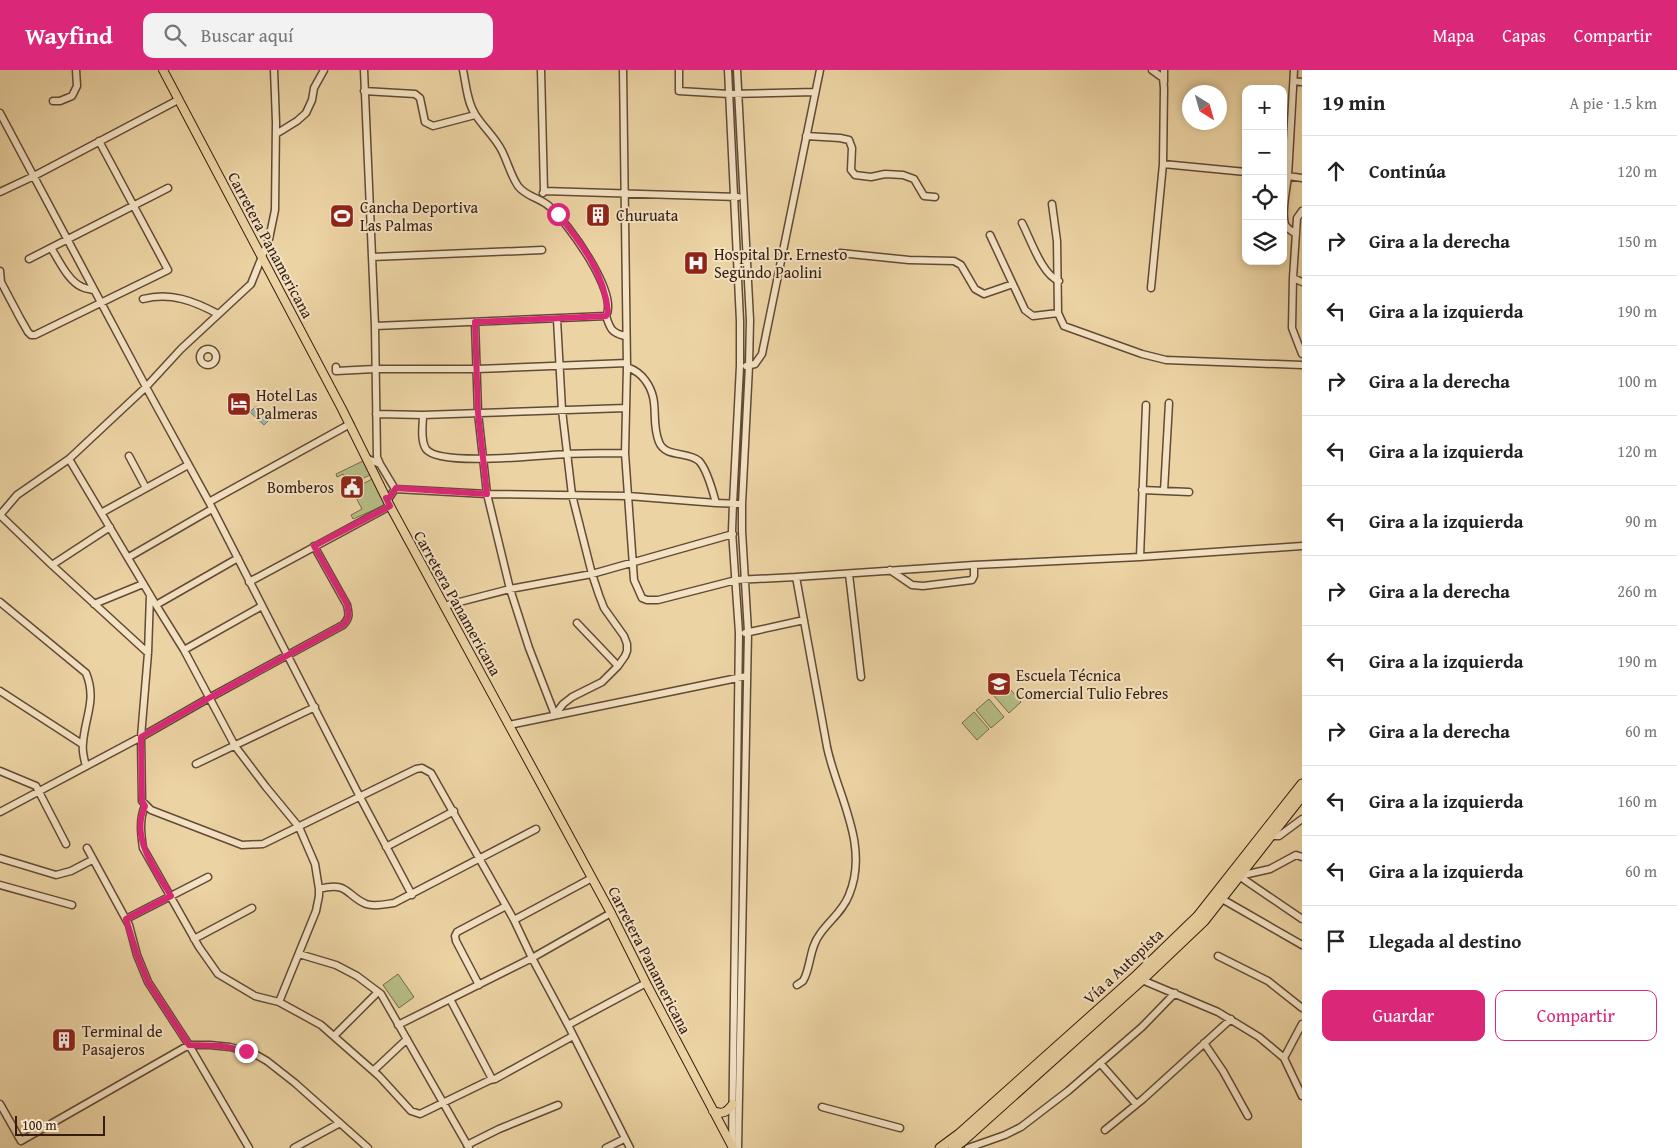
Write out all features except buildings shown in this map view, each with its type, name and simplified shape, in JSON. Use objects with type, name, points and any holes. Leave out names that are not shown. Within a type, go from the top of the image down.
[{"type":"highway","name":"Vía a Autopista","points":[[953,1148],[964,1140],[1140,977],[1198,916],[1302,784]]},
{"type":"highway","name":"Vía a Autopista","points":[[940,1148],[960,1134],[1204,921],[1302,796]]},
{"type":"main road","name":"Carretera Panamericana","points":[[163,70],[350,424],[388,502],[611,913],[713,1112],[734,1147]]},
{"type":"main road","points":[[713,1112],[722,1114],[733,1104]]},
{"type":"street","points":[[53,101],[60,101],[72,96],[77,86],[76,70]]},
{"type":"street","points":[[148,654],[52,566],[0,515],[17,495],[69,459],[146,386],[181,349],[251,284],[263,258],[275,210],[276,134],[274,70]]},
{"type":"street","points":[[276,134],[306,113],[312,100],[314,88],[324,70]]},
{"type":"street","points":[[364,70],[375,326],[376,457],[396,488]]},
{"type":"street","points":[[463,70],[475,115],[499,145],[518,187],[548,204],[558,214],[589,257],[603,286],[608,301],[606,316],[610,327],[616,334],[626,336]]},
{"type":"street","points":[[538,199],[544,191],[541,70]]},
{"type":"street","points":[[624,70],[627,365],[625,452],[632,563],[634,580],[642,598],[658,600],[745,579],[1302,546]]},
{"type":"street","points":[[678,70],[679,91],[729,94],[815,92]]},
{"type":"street","points":[[728,70],[740,321],[740,366],[732,504],[739,633],[737,677],[734,1147]]},
{"type":"street","points":[[734,1147],[748,632],[742,504],[750,320],[737,70]]},
{"type":"street","points":[[740,366],[755,364],[762,354],[820,70]]},
{"type":"street","points":[[1152,70],[1163,78],[1164,83]]},
{"type":"street","points":[[1151,288],[1163,164],[1164,70]]},
{"type":"street","points":[[1287,163],[1294,70]]},
{"type":"street","points":[[1294,81],[1302,82]]},
{"type":"street","points":[[364,91],[415,94],[420,98],[425,122],[432,126],[475,115]]},
{"type":"street","points":[[0,192],[178,100]]},
{"type":"street","points":[[0,113],[209,502],[412,895]]},
{"type":"street","points":[[806,136],[848,140],[852,148],[851,170],[855,175],[871,177],[885,174],[903,175],[914,180],[924,196],[935,197]]},
{"type":"street","points":[[0,271],[1,282],[31,335],[44,331],[168,270],[99,141]]},
{"type":"street","points":[[1163,164],[1242,172]]},
{"type":"street","points":[[1287,175],[1302,178]]},
{"type":"street","points":[[29,260],[168,188]]},
{"type":"street","points":[[544,191],[743,196]]},
{"type":"street","points":[[1052,204],[1057,241],[1058,313],[1064,326],[1142,354],[1166,360],[1302,365]]},
{"type":"street","points":[[1302,211],[1297,218],[1296,234],[1299,244],[1293,278],[1292,328],[1302,354]]},
{"type":"street","points":[[1284,220],[1287,228],[1296,234]]},
{"type":"street","points":[[1022,223],[1045,271],[1058,281]]},
{"type":"street","points":[[990,234],[1023,308],[1033,316],[1058,313]]},
{"type":"street","points":[[50,248],[78,285],[94,290]]},
{"type":"street","points":[[372,257],[542,250]]},
{"type":"street","points":[[840,253],[909,260],[954,261],[961,265],[975,289],[984,294],[1013,284]]},
{"type":"street","points":[[1293,278],[1302,282]]},
{"type":"street","points":[[143,299],[164,295],[202,305],[218,314]]},
{"type":"street","points":[[375,326],[606,316]]},
{"type":"street","points":[[555,715],[563,704],[572,697],[602,682],[626,656],[627,644],[624,636],[604,608],[592,574],[572,495],[562,410],[557,319]]},
{"type":"street","points":[[475,322],[478,413],[487,494],[510,589],[529,648],[555,715]]},
{"type":"street","points":[[336,367],[336,371],[627,365],[640,373],[653,392],[656,403],[655,424],[660,444],[670,452],[690,455],[698,461],[712,489],[716,504]]},
{"type":"street","points":[[1164,491],[1169,403]]},
{"type":"street","points":[[1140,557],[1146,405]]},
{"type":"street","points":[[376,414],[423,415],[626,408]]},
{"type":"street","points":[[423,415],[422,440],[426,449],[433,454],[451,458],[482,459],[625,452]]},
{"type":"street","points":[[209,502],[350,424]]},
{"type":"street","points":[[129,456],[146,488]]},
{"type":"street","points":[[69,459],[184,650],[235,746],[299,827],[315,864],[320,896],[316,911],[279,1002]]},
{"type":"street","points":[[368,460],[380,464]]},
{"type":"street","points":[[101,513],[188,465]]},
{"type":"street","points":[[396,488],[487,494],[628,496],[716,504],[742,504]]},
{"type":"street","points":[[249,582],[388,502],[396,488]]},
{"type":"street","points":[[1142,490],[1189,492]]},
{"type":"street","points":[[129,557],[212,509]]},
{"type":"street","points":[[52,566],[110,527]]},
{"type":"street","points":[[444,606],[510,589],[592,574],[733,534]]},
{"type":"street","points":[[0,812],[141,737],[343,625],[348,620],[349,615],[347,604],[314,546]]},
{"type":"street","points":[[156,605],[238,558]]},
{"type":"street","points":[[890,570],[912,585],[923,586],[972,580],[974,565]]},
{"type":"street","points":[[849,574],[861,677]]},
{"type":"street","points":[[796,577],[829,757],[846,804],[857,860],[849,895],[813,946],[805,978],[797,985]]},
{"type":"street","points":[[94,604],[143,584]]},
{"type":"street","points":[[150,596],[148,654],[141,737],[142,801],[145,806],[150,810],[242,845],[263,844],[422,768],[431,772],[481,858],[514,920],[630,1148]]},
{"type":"street","points":[[0,602],[86,673],[91,686],[92,699],[82,744],[86,766]]},
{"type":"street","points":[[184,650],[262,606]]},
{"type":"street","points":[[739,633],[804,620]]},
{"type":"street","points":[[577,622],[618,666]]},
{"type":"street","points":[[509,724],[747,676]]},
{"type":"street","points":[[0,691],[82,744]]},
{"type":"street","points":[[196,764],[315,708]]},
{"type":"street","points":[[0,771],[36,786],[66,844]]},
{"type":"street","points":[[145,806],[142,812],[141,835],[143,848],[194,939],[218,974],[255,996],[279,1002],[321,1025],[373,1071],[410,1111],[420,1114],[495,1079],[573,1036]]},
{"type":"street","points":[[386,846],[454,811]]},
{"type":"street","points":[[1271,836],[1279,836],[1302,819]]},
{"type":"street","points":[[319,888],[329,886],[342,887],[367,904],[394,903],[536,829]]},
{"type":"street","points":[[87,848],[126,919],[148,982],[189,1045],[250,1148]]},
{"type":"street","points":[[1239,876],[1270,869],[1296,855],[1302,857]]},
{"type":"street","points":[[0,858],[56,875],[71,871],[92,860]]},
{"type":"street","points":[[1239,876],[1302,918]]},
{"type":"street","points":[[126,919],[208,877]]},
{"type":"street","points":[[514,920],[592,878]]},
{"type":"street","points":[[0,885],[72,905]]},
{"type":"street","points":[[1222,898],[1302,945]]},
{"type":"street","points":[[479,985],[455,936],[457,932],[506,906]]},
{"type":"street","points":[[194,939],[252,908]]},
{"type":"street","points":[[398,1025],[532,958],[611,913]]},
{"type":"street","points":[[299,954],[358,976],[381,994],[468,1146],[499,1129],[558,1105]]},
{"type":"street","points":[[1218,956],[1268,981],[1302,1008]]},
{"type":"street","points":[[1140,977],[1231,1019],[1260,1037],[1284,1058],[1302,1096]]},
{"type":"street","points":[[568,1025],[646,984]]},
{"type":"street","points":[[334,1036],[378,992]]},
{"type":"street","points":[[968,1148],[1005,1135],[1021,1127],[1100,1064],[1142,1027],[1175,993]]},
{"type":"street","points":[[450,999],[492,1079]]},
{"type":"street","points":[[1105,1130],[1231,1019]]},
{"type":"street","points":[[1284,1058],[1302,1024]]},
{"type":"street","points":[[373,1071],[406,1039]]},
{"type":"street","points":[[1204,1043],[1248,1116]]},
{"type":"street","points":[[21,1141],[189,1045],[210,1044],[230,1047],[260,1057],[295,1083],[368,1148]]},
{"type":"street","points":[[1100,1064],[1136,1104]]},
{"type":"street","points":[[0,1104],[25,1148]]},
{"type":"street","points":[[822,1106],[900,1128]]},
{"type":"street","points":[[294,1148],[340,1122]]},
{"type":"street","points":[[606,1148],[624,1139]]},
{"type":"green space","points":[[363,461],[370,475],[349,485],[343,474],[337,477],[336,474]]},
{"type":"green space","points":[[372,479],[385,505],[353,519],[351,515],[362,509],[352,490]]},
{"type":"green space","points":[[1006,684],[1021,702],[1009,713],[993,695]]},
{"type":"green space","points":[[989,699],[1004,717],[991,728],[976,710]]},
{"type":"green space","points":[[974,712],[989,729],[977,740],[962,723]]},
{"type":"green space","points":[[398,974],[414,997],[399,1008],[383,985]]},
{"type":"water","points":[[256,406],[269,420],[264,425],[250,412]]},
{"type":"place","name":"Churuata","points":[[598,215]]},
{"type":"place","name":"Cancha Deportiva Las Palmas","points":[[342,216]]},
{"type":"place","name":"Hospital Dr. Ernesto Segundo Paolini","points":[[696,263]]},
{"type":"place","name":"Hotel Las Palmeras","points":[[239,404]]},
{"type":"place","name":"Bomberos","points":[[352,487]]},
{"type":"place","name":"Escuela Técnica Comercial Tulio Febres","points":[[999,684]]},
{"type":"place","name":"Terminal de Pasajeros","points":[[64,1040]]},
{"type":"route","points":[[246,1051],[210,1044],[189,1045],[148,982],[137,955],[126,919],[171,896],[143,848],[141,835],[142,812],[145,806],[142,801],[141,737],[343,625],[348,620],[349,615],[347,604],[314,546],[390,506],[386,498],[389,498],[396,488],[487,494],[478,413],[475,322],[606,316],[608,312],[608,301],[595,268],[583,247],[558,214]]}]
